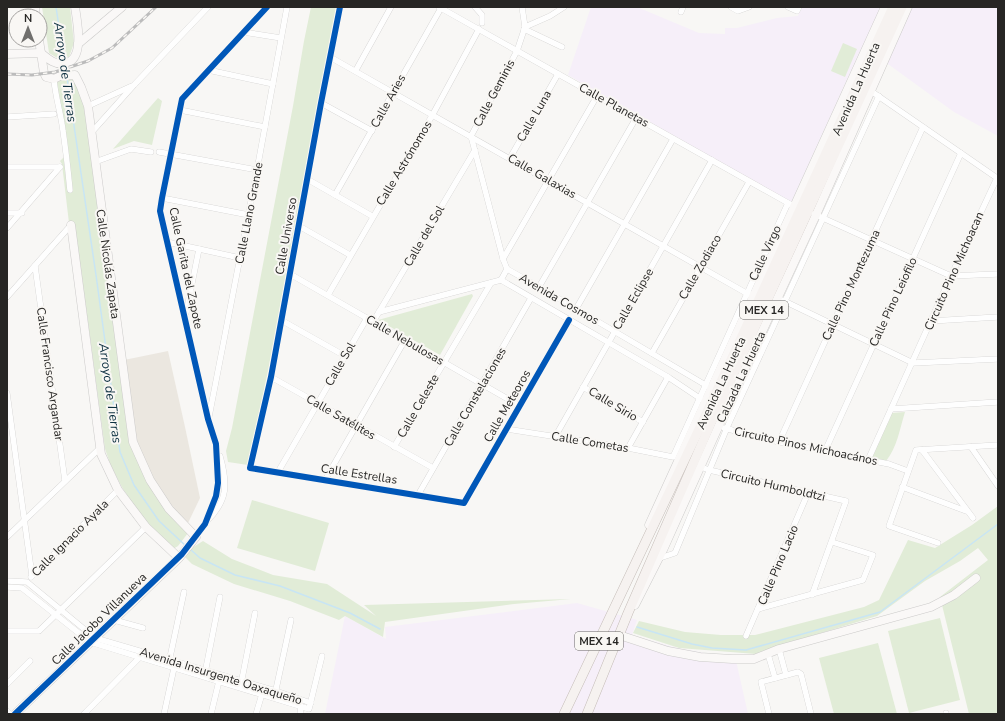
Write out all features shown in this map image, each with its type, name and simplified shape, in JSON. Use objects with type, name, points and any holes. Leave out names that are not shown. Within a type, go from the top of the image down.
[{"type":"main road","name":"Avenida La Huerta","points":[[714,407],[774,297],[805,211],[893,7]]},
{"type":"main road","name":"Avenida La Huerta","points":[[587,714],[628,613],[714,426],[714,407],[711,389],[753,297],[805,211],[867,89],[902,7]]},
{"type":"main road","name":"Avenida La Huerta","points":[[564,714],[626,584],[714,426]]},
{"type":"street","points":[[7,54],[41,53],[49,60],[60,65],[70,62],[75,56],[78,44],[75,7]]},
{"type":"street","points":[[78,44],[113,10],[122,7]]},
{"type":"street","points":[[91,133],[208,7]]},
{"type":"street","name":"Calle Garita del Zapote","points":[[194,539],[205,524],[216,496],[218,483],[216,444],[208,419],[160,211],[182,98],[267,7]]},
{"type":"street","name":"Calle Llano Grande","points":[[208,419],[249,215],[287,7]]},
{"type":"street","name":"Calle Universo","points":[[250,468],[271,377],[340,7]]},
{"type":"street","points":[[356,70],[391,7]]},
{"type":"street","name":"Calle Planetas","points":[[440,7],[749,182],[805,211],[951,276]]},
{"type":"street","name":"Calle Aries","points":[[335,194],[394,92],[440,7]]},
{"type":"street","points":[[475,7],[482,15],[482,23]]},
{"type":"street","points":[[522,7],[524,28]]},
{"type":"street","points":[[524,28],[550,16],[564,7]]},
{"type":"street","points":[[731,7],[739,9],[749,7]]},
{"type":"street","points":[[788,7],[798,9]]},
{"type":"street","name":"Calzada La Huerta","points":[[628,613],[640,597],[660,558],[684,502],[705,469],[714,426],[785,302],[805,211],[885,7]]},
{"type":"street","points":[[867,89],[908,7]]},
{"type":"street","points":[[524,28],[562,47]]},
{"type":"street","name":"Calle Geminis","points":[[471,136],[517,51],[524,28]]},
{"type":"street","name":"Calle Astrónomos","points":[[328,295],[372,216],[433,114],[479,29]]},
{"type":"street","points":[[243,32],[281,38]]},
{"type":"street","points":[[40,48],[46,77],[57,78],[54,89],[58,101],[63,132],[70,190]]},
{"type":"street","name":"Calle Galaxias","points":[[330,57],[356,70],[753,297]]},
{"type":"street","points":[[208,70],[273,84]]},
{"type":"street","name":"Calle Nicolás Zapata","points":[[57,78],[71,74],[75,75],[88,106],[133,442],[150,480],[169,509],[194,539]]},
{"type":"street","name":"Calle Luna","points":[[510,158],[558,74]]},
{"type":"street","points":[[88,106],[134,85]]},
{"type":"street","name":"Circuito Pino Michoacan","points":[[867,89],[997,178],[868,460]]},
{"type":"street","points":[[503,259],[597,96]]},
{"type":"street","name":"Calzada La Huerta","points":[[805,211],[878,96]]},
{"type":"street","points":[[321,103],[372,131]]},
{"type":"street","points":[[180,110],[265,127]]},
{"type":"street","points":[[7,117],[54,114]]},
{"type":"street","points":[[539,286],[636,118]]},
{"type":"street","name":"Calle Pino Montezuma","points":[[779,442],[923,127]]},
{"type":"street","points":[[379,312],[501,280],[507,270],[471,136]]},
{"type":"street","points":[[576,308],[674,139]]},
{"type":"street","points":[[95,162],[132,149],[151,152]]},
{"type":"street","name":"Calle del Sol","points":[[373,322],[475,150]]},
{"type":"street","points":[[159,152],[257,170]]},
{"type":"street","name":"Calle Pino Leiofilo","points":[[825,451],[961,153]]},
{"type":"street","name":"Calle Eclipse","points":[[555,437],[712,160]]},
{"type":"street","points":[[7,167],[60,167],[22,213],[7,228]]},
{"type":"street","points":[[307,180],[335,194],[372,216]]},
{"type":"street","name":"Calle Zodiaco","points":[[652,353],[749,182]]},
{"type":"street","points":[[162,198],[249,215]]},
{"type":"street","name":"Calle Virgo","points":[[673,457],[714,407],[711,389],[753,297],[805,211]]},
{"type":"street","points":[[7,212],[22,213]]},
{"type":"street","points":[[7,297],[71,225]]},
{"type":"street","points":[[71,225],[101,454],[118,490],[146,527],[180,556]]},
{"type":"street","points":[[299,226],[350,255]]},
{"type":"street","points":[[167,242],[240,258]]},
{"type":"street","points":[[185,316],[199,249]]},
{"type":"street","name":"Calle Francisco Argandar","points":[[35,266],[65,481]]},
{"type":"street","name":"Avenida Cosmos","points":[[507,270],[539,286],[711,389]]},
{"type":"street","name":"Calle Nebulosas","points":[[290,274],[520,406]]},
{"type":"street","points":[[951,276],[998,274]]},
{"type":"street","name":"Avenida Cosmos","points":[[501,280],[668,377],[714,407]]},
{"type":"street","name":"Calle Celeste","points":[[394,447],[491,283]]},
{"type":"street","points":[[774,297],[832,326],[913,363],[998,359]]},
{"type":"street","name":"Calle Constelaciones","points":[[418,495],[531,298]]},
{"type":"street","points":[[931,321],[998,317]]},
{"type":"street","name":"Calle Sol","points":[[278,472],[367,318]]},
{"type":"street","points":[[281,320],[345,356]]},
{"type":"street","name":"Calle Meteoros","points":[[464,503],[570,320]]},
{"type":"street","points":[[325,480],[405,340]]},
{"type":"street","name":"Calle Satélites","points":[[271,377],[433,468]]},
{"type":"street","points":[[628,448],[668,377]]},
{"type":"street","name":"Calle Sirio","points":[[584,387],[643,422]]},
{"type":"street","points":[[7,393],[32,576]]},
{"type":"street","points":[[891,409],[998,402]]},
{"type":"street","name":"Calzada La Huerta","points":[[626,584],[630,567],[714,407]]},
{"type":"street","name":"Circuito Pinos Michoacános","points":[[714,426],[779,442],[889,464],[908,471]]},
{"type":"street","name":"Calle Cometas","points":[[506,430],[628,448],[673,457]]},
{"type":"street","points":[[205,524],[216,513],[223,497],[225,484],[223,467],[216,444]]},
{"type":"street","points":[[938,544],[888,526],[916,450],[998,445]]},
{"type":"street","points":[[971,447],[998,486]]},
{"type":"street","points":[[7,536],[100,448]]},
{"type":"street","points":[[922,450],[973,518]]},
{"type":"street","name":"Calle Estrellas","points":[[250,468],[464,503]]},
{"type":"street","points":[[660,558],[675,553],[705,469]]},
{"type":"street","name":"Circuito Humboldtzi","points":[[705,469],[846,501],[832,542]]},
{"type":"street","points":[[218,483],[225,484]]},
{"type":"street","points":[[902,487],[967,511]]},
{"type":"street","name":"Calle Ignacio Ayala","points":[[22,588],[26,582],[118,490]]},
{"type":"street","name":"Calle Pino Lacio","points":[[746,636],[808,493]]},
{"type":"street","points":[[7,631],[39,631],[146,527]]},
{"type":"street","name":"Calle Jacobo Villanueva","points":[[16,714],[180,556],[194,539]]},
{"type":"street","points":[[758,609],[863,580],[873,555],[832,542],[812,594]]},
{"type":"street","points":[[619,635],[668,651],[732,659],[754,659],[779,649],[932,607],[954,595],[976,578]]},
{"type":"street","points":[[7,582],[26,582]]},
{"type":"street","name":"Avenida Insurgente Oaxaqueño","points":[[22,588],[92,640],[139,658],[309,709],[311,703],[276,691],[169,660],[92,640],[61,610],[26,582]]},
{"type":"street","points":[[7,587],[22,588]]},
{"type":"street","points":[[168,667],[184,592]]},
{"type":"street","points":[[204,677],[220,597]]},
{"type":"street","points":[[240,688],[255,613]]},
{"type":"street","points":[[114,620],[143,628]]},
{"type":"street","points":[[274,698],[291,620]]},
{"type":"street","points":[[779,649],[786,675]]},
{"type":"street","points":[[768,654],[775,678]]},
{"type":"street","points":[[311,703],[322,656]]},
{"type":"street","points":[[85,714],[139,658]]},
{"type":"street","points":[[7,684],[30,661]]},
{"type":"street","points":[[164,714],[174,668]]},
{"type":"street","points":[[769,714],[761,684],[763,681],[800,672],[811,714]]},
{"type":"street","points":[[7,677],[14,677]]},
{"type":"street","points":[[211,714],[219,682]]},
{"type":"street","points":[[256,714],[262,694]]},
{"type":"street","points":[[300,714],[301,707]]},
{"type":"street","points":[[7,711],[10,714]]},
{"type":"shaded area","points":[[591,7],[637,7],[699,33],[725,34],[725,28],[737,28],[777,18],[798,16],[802,7],[998,7],[998,136],[954,112],[888,64],[860,51],[791,203],[568,75]]},
{"type":"shaded area","points":[[168,351],[200,498],[188,523],[171,506],[152,477],[136,446],[124,360]]},
{"type":"shaded area","points":[[577,603],[637,620],[632,635],[673,647],[709,654],[735,656],[748,714],[325,714],[345,616],[386,639],[385,627]]},
{"type":"green space","points":[[70,7],[74,43],[69,57],[59,59],[49,53],[48,8],[42,8]]},
{"type":"green space","points":[[311,7],[336,7],[268,371],[248,465],[228,462],[226,451],[232,428]]},
{"type":"green space","points":[[843,43],[857,49],[845,77],[831,71]]},
{"type":"green space","points":[[64,76],[73,77],[84,105],[130,445],[188,533],[178,546],[173,549],[148,525],[123,489],[111,466],[105,449],[75,226],[69,223],[62,164],[60,161],[64,157],[55,82]]},
{"type":"green space","points":[[158,98],[162,101],[152,145],[134,141],[113,149]]},
{"type":"green space","points":[[472,294],[473,296],[440,355],[378,320]]},
{"type":"green space","points":[[905,412],[896,444],[890,456],[886,461],[871,457],[891,413]]},
{"type":"green space","points":[[252,500],[329,523],[315,571],[237,548]]},
{"type":"green space","points":[[998,506],[998,714],[969,714],[940,597],[988,560],[978,548],[960,561],[925,581],[877,616],[756,654],[679,648],[633,633],[639,621],[685,632],[721,635],[755,635],[864,607],[879,600],[908,540],[935,548],[972,525]]},
{"type":"green space","points":[[203,541],[232,559],[273,575],[327,584],[376,616],[364,605],[571,599],[514,604],[385,622],[383,637],[345,616],[339,620],[290,601],[234,584],[192,564],[182,554]]},
{"type":"green space","points":[[940,618],[960,700],[909,713],[888,631]]},
{"type":"green space","points":[[878,643],[897,714],[834,714],[819,658]]},
{"type":"waterway","name":"Arroyo de Tierras","points":[[56,7],[64,60]]},
{"type":"waterway","name":"Arroyo de Tierras","points":[[67,78],[120,452],[134,485],[159,521],[186,546]]},
{"type":"waterway","points":[[637,627],[692,644],[712,648],[746,650],[880,612],[998,524]]},
{"type":"waterway","name":"Arroyo de Tierras","points":[[190,549],[200,558],[235,575],[280,586],[350,613],[380,629]]},
{"type":"railway","points":[[7,74],[32,75],[55,72],[88,61],[112,48],[156,7]]},
{"type":"cycle path","points":[[15,714],[182,554],[205,524],[216,496],[218,483],[216,444],[208,419],[160,211],[182,99],[267,7]]},
{"type":"cycle path","points":[[340,7],[271,377],[250,468],[464,503],[569,320]]}]
